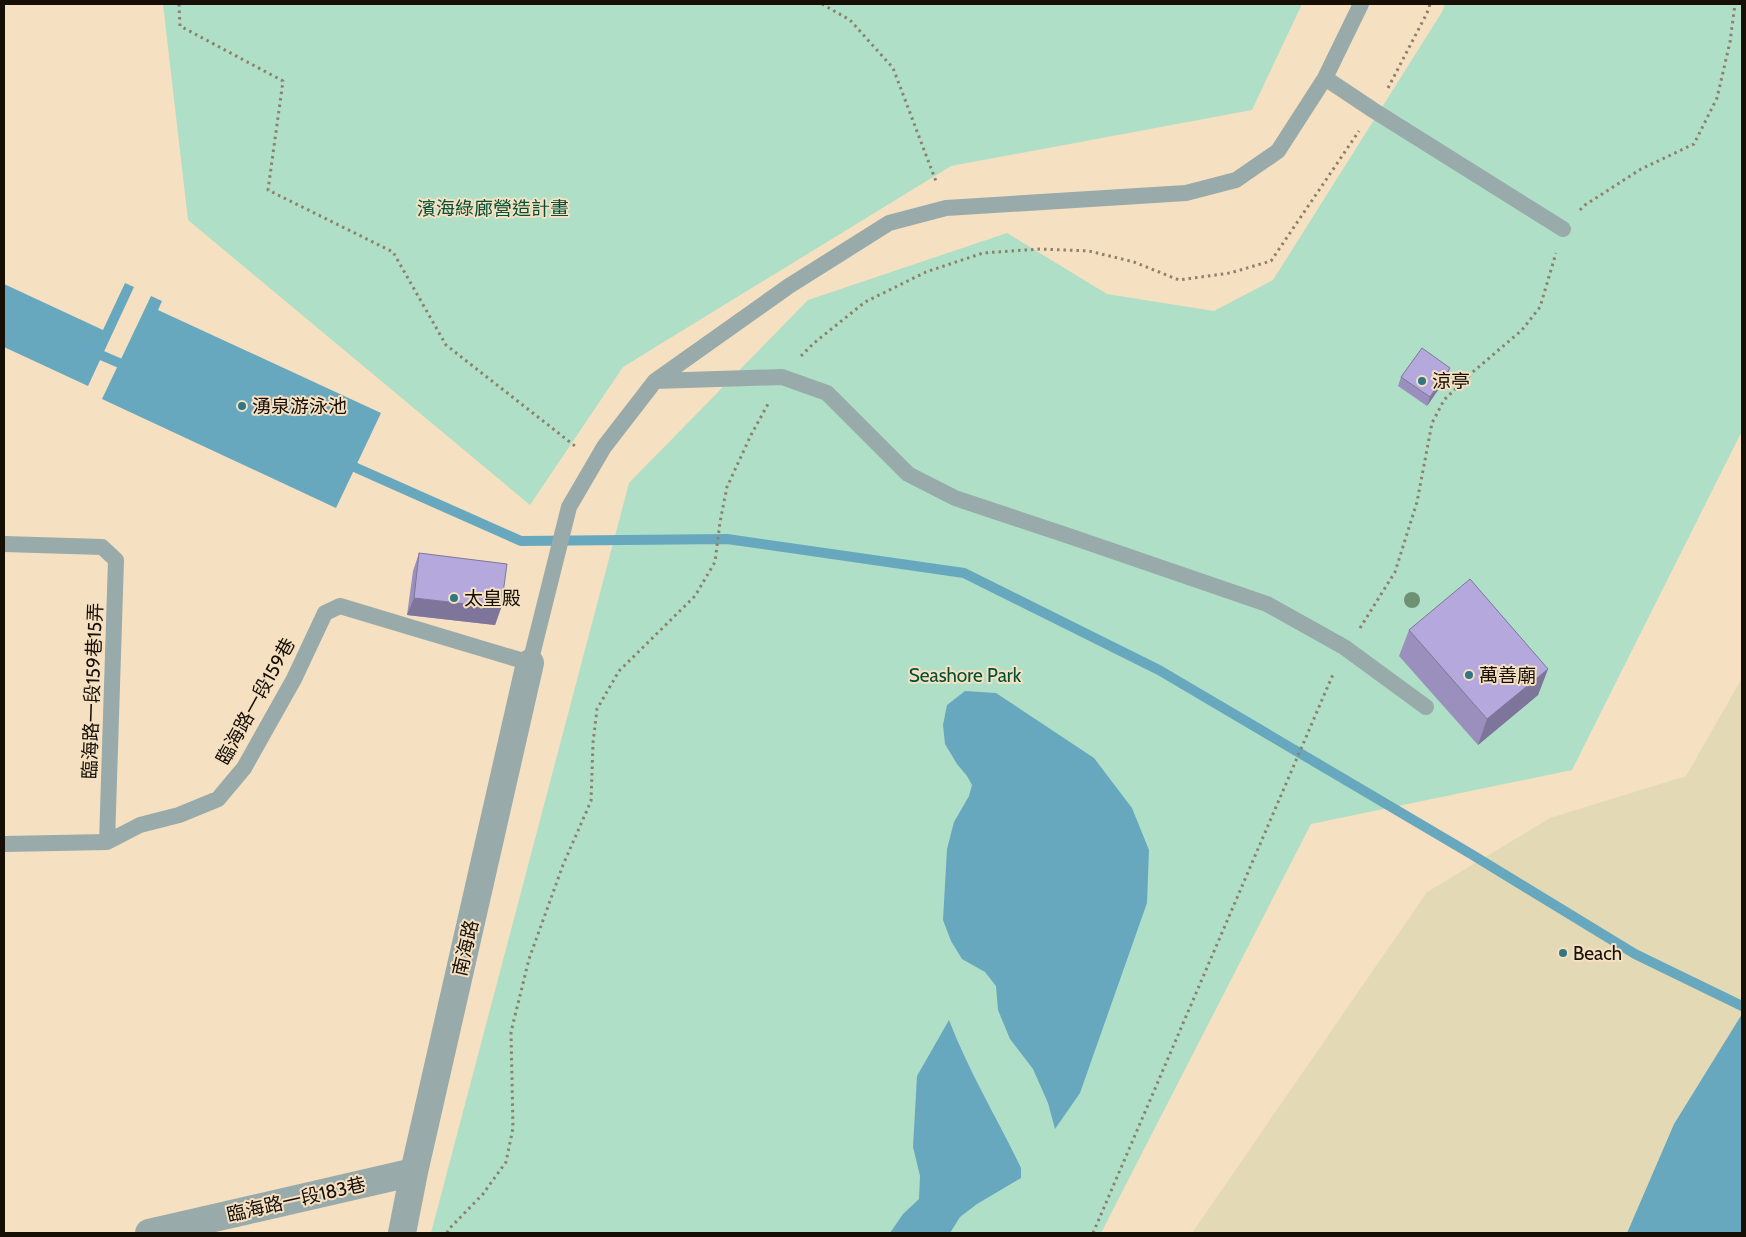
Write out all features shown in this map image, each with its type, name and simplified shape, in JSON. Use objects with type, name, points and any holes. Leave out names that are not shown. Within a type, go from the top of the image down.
[{"type":"street","name":"南海路","points":[[402,1233],[414,1172],[530,663]]},
{"type":"street","name":"臨海路一段183巷","points":[[149,1233],[414,1172]]},
{"type":"lane","points":[[530,663],[569,507],[604,447],[655,381],[789,286],[889,224],[946,208],[1186,193],[1236,180],[1278,151],[1325,78],[1361,4]]},
{"type":"lane","points":[[1325,78],[1563,228]]},
{"type":"lane","points":[[655,381],[782,377],[826,393],[908,474],[955,498],[1066,534],[1267,604],[1344,648],[1426,707]]},
{"type":"lane","name":"臨海路一段159巷15弄","points":[[4,544],[102,547],[116,560],[107,842]]},
{"type":"lane","name":"臨海路一段159巷","points":[[4,844],[107,842],[140,825],[179,815],[218,799],[244,768],[294,679],[325,613],[340,606],[530,663]]},
{"type":"path","points":[[179,4],[180,26],[283,81],[268,190],[393,252],[446,345],[596,462]]},
{"type":"path","points":[[822,4],[850,20],[893,68],[946,208]]},
{"type":"path","points":[[447,1233],[483,1194],[506,1162],[513,1128],[511,1032],[533,950],[562,865],[591,801],[593,743],[597,709],[619,671],[695,596],[715,562],[727,487],[751,435],[782,377],[814,343],[865,302],[926,272],[983,253],[1040,249],[1090,251],[1134,262],[1179,280],[1230,273],[1271,261],[1387,90],[1430,4]]},
{"type":"path","points":[[1093,1233],[1344,648],[1362,626],[1395,572],[1417,502],[1432,422],[1444,400],[1474,371],[1522,330],[1540,307],[1563,228],[1585,205],[1641,169],[1694,144],[1717,98],[1730,42],[1735,4]]},
{"type":"green space","name":"濱海綠廊營造計畫","points":[[163,4],[1302,4],[1252,110],[951,166],[623,367],[530,505],[188,220]]},
{"type":"green space","name":"Seashore Park","points":[[1445,4],[1742,4],[1742,431],[1572,770],[1311,824],[1101,1233],[431,1233],[629,483],[808,300],[1007,233],[1107,294],[1214,311],[1273,280],[1442,12]]},
{"type":"sand","name":"Beach","points":[[1742,678],[1742,1014],[1674,1124],[1627,1233],[1192,1233],[1427,892],[1550,818],[1686,776]]},
{"type":"water","points":[[125,283],[134,287],[88,386],[4,347],[4,284],[103,330]]},
{"type":"water","name":"湧泉游泳池","points":[[151,296],[162,301],[158,310],[381,413],[336,508],[102,399]]},
{"type":"water","points":[[965,691],[996,693],[1094,758],[1132,808],[1149,850],[1147,903],[1080,1093],[1055,1129],[1048,1103],[1033,1069],[1010,1039],[998,1010],[996,986],[985,972],[962,959],[951,941],[943,920],[947,849],[954,822],[969,796],[972,785],[945,744],[943,725],[947,705]]},
{"type":"water","points":[[1742,1014],[1742,1233],[1627,1233],[1674,1124]]},
{"type":"water","points":[[949,1020],[974,1076],[1021,1168],[1021,1178],[977,1204],[960,1217],[950,1233],[890,1233],[903,1214],[919,1199],[920,1176],[913,1147],[917,1076]]},
{"type":"building","name":"涼亭","points":[[1422,348],[1450,368],[1430,397],[1401,377]]},
{"type":"building","points":[[419,553],[507,564],[501,608],[414,598]]},
{"type":"building","name":"萬善廟","points":[[1470,579],[1548,669],[1487,719],[1409,630]]},
{"type":"waterway","points":[[89,350],[131,368]]},
{"type":"waterway","points":[[343,462],[521,541],[727,539],[964,573],[1159,670],[1471,854],[1635,954],[1742,1006]]},
{"type":"place","name":"涼亭","points":[[1422,381]]},
{"type":"place","name":"湧泉游泳池","points":[[242,406]]},
{"type":"place","name":"太皇殿","points":[[454,598]]},
{"type":"place","name":"萬善廟","points":[[1469,675]]},
{"type":"place","name":"Beach","points":[[1563,953]]}]
